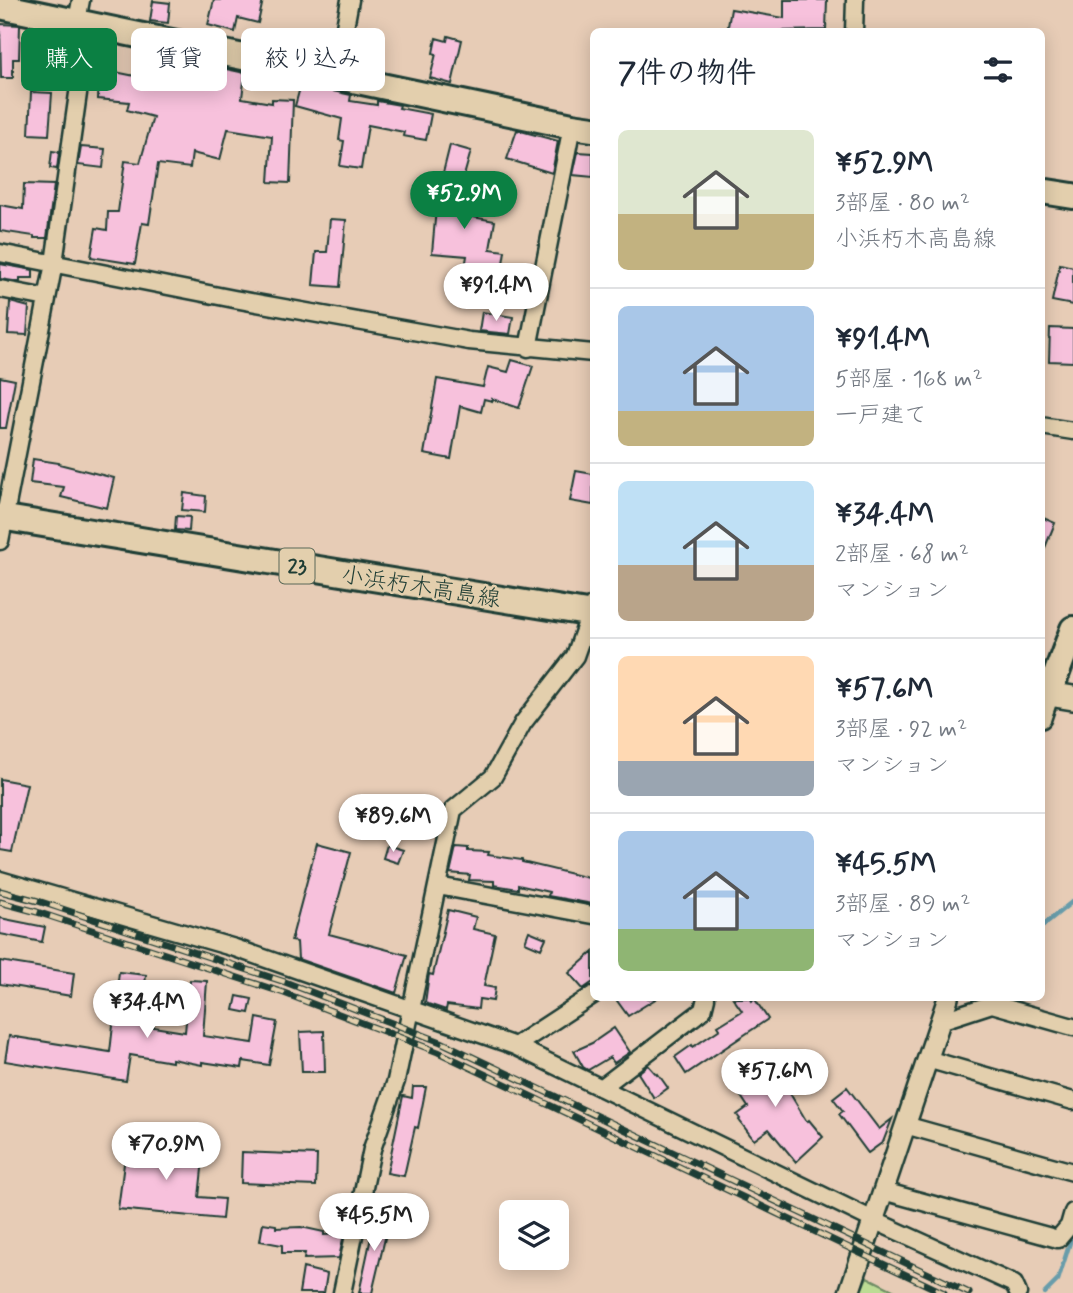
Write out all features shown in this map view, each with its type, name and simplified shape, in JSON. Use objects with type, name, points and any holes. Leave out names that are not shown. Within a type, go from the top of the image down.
[{"type":"main road","points":[[0,6],[82,15],[241,53]]},
{"type":"main road","points":[[385,86],[583,127]]},
{"type":"main road","points":[[1045,192],[1073,196]]},
{"type":"main road","name":"小浜朽木高島線","points":[[2,526],[590,610]]},
{"type":"main road","points":[[1054,695],[1073,629]]},
{"type":"street","points":[[345,28],[350,0]]},
{"type":"street","points":[[854,28],[855,0]]},
{"type":"street","points":[[2,526],[54,263],[82,15]]},
{"type":"street","points":[[528,348],[583,127]]},
{"type":"street","points":[[0,253],[468,341],[590,354]]},
{"type":"street","points":[[0,289],[47,298]]},
{"type":"street","points":[[1045,427],[1073,431]]},
{"type":"street","points":[[342,1293],[372,1149],[396,1082],[453,810],[493,777],[523,723],[575,656],[590,618]]},
{"type":"street","points":[[1045,711],[1054,695]]},
{"type":"street","points":[[0,880],[235,948],[515,1046],[873,1220],[1014,1284],[1018,1293]]},
{"type":"street","points":[[438,886],[590,914]]},
{"type":"street","points":[[515,1046],[590,997]]},
{"type":"street","points":[[601,1088],[703,1010],[705,1001]]},
{"type":"street","points":[[849,1293],[947,1001]]},
{"type":"street","points":[[940,1021],[992,1004],[1073,1027]]},
{"type":"street","points":[[927,1059],[1073,1101]]},
{"type":"street","points":[[905,1125],[1073,1172]]},
{"type":"street","points":[[883,1191],[1058,1240],[1069,1226],[1073,1212]]},
{"type":"green space","points":[[867,1277],[899,1293],[860,1293]]},
{"type":"building","points":[[214,0],[263,0],[258,23],[238,18],[235,32],[208,25]]},
{"type":"building","points":[[784,0],[827,0],[826,28],[728,28],[731,9],[784,18]]},
{"type":"building","points":[[153,1],[170,3],[168,23],[150,21]]},
{"type":"building","points":[[0,24],[20,25],[19,59],[13,59],[13,78],[1,78]]},
{"type":"building","points":[[448,36],[462,40],[452,84],[430,78],[436,54],[433,53],[436,38],[447,41]]},
{"type":"building","points":[[227,69],[241,72],[242,98],[272,103],[272,99],[293,100],[290,183],[269,182],[272,136],[228,129],[220,160],[192,153],[190,168],[158,164],[149,224],[142,223],[135,264],[91,257],[96,228],[107,230],[108,212],[118,212],[125,161],[140,163],[153,117],[127,110],[129,102],[98,99],[98,91],[117,91],[117,72],[131,75],[131,91],[227,91]]},
{"type":"building","points":[[299,91],[333,91],[351,95],[350,101],[377,105],[377,101],[431,114],[426,140],[403,136],[404,132],[368,125],[361,169],[340,166],[344,141],[339,140],[342,119],[295,106]]},
{"type":"building","points":[[31,92],[52,93],[49,135],[29,134]]},
{"type":"building","points":[[517,130],[558,141],[552,173],[507,159]]},
{"type":"building","points":[[450,145],[471,151],[455,208],[461,209],[461,215],[495,221],[490,249],[505,251],[501,276],[485,273],[479,305],[459,301],[467,256],[432,253],[437,197]]},
{"type":"building","points":[[81,147],[105,149],[103,168],[78,165]]},
{"type":"building","points":[[52,151],[59,152],[57,169],[50,168]]},
{"type":"building","points":[[578,152],[590,153],[590,177],[573,175]]},
{"type":"building","points":[[24,184],[54,185],[47,238],[0,231],[0,205],[23,209]]},
{"type":"building","points":[[330,219],[346,220],[340,287],[313,285],[316,252],[327,252]]},
{"type":"building","points":[[0,264],[33,270],[33,278],[20,278],[20,282],[0,279]]},
{"type":"building","points":[[1060,264],[1073,267],[1073,305],[1052,301]]},
{"type":"building","points":[[10,302],[29,307],[27,335],[8,334]]},
{"type":"building","points":[[482,312],[513,317],[510,334],[479,331]]},
{"type":"building","points":[[1050,328],[1073,329],[1073,362],[1049,361]]},
{"type":"building","points":[[512,360],[533,366],[519,408],[492,399],[484,399],[481,412],[460,406],[451,459],[424,454],[437,379],[483,387],[488,367],[508,372]]},
{"type":"building","points":[[0,377],[15,380],[6,428],[0,428]]},
{"type":"building","points":[[33,459],[114,478],[107,508],[61,497],[64,487],[30,483]]},
{"type":"building","points":[[576,471],[590,473],[590,504],[570,501]]},
{"type":"building","points":[[184,493],[206,496],[205,512],[182,510]]},
{"type":"building","points":[[176,516],[190,517],[189,531],[175,530]]},
{"type":"building","points":[[1045,519],[1055,523],[1045,548]]},
{"type":"building","points":[[0,779],[27,784],[12,852],[0,850]]},
{"type":"building","points":[[317,843],[351,852],[329,934],[407,955],[396,993],[298,959],[297,942],[291,941]]},
{"type":"building","points":[[387,845],[403,850],[398,863],[383,858]]},
{"type":"building","points":[[456,847],[468,848],[468,851],[489,852],[488,855],[522,860],[590,878],[590,903],[548,896],[549,892],[518,885],[518,889],[494,885],[494,881],[469,880],[470,875],[450,873]]},
{"type":"building","points":[[448,910],[476,917],[473,929],[495,934],[484,986],[495,988],[493,1001],[479,999],[478,1009],[447,1005],[446,1010],[425,1003],[429,974],[433,975]]},
{"type":"building","points":[[0,918],[45,927],[42,942],[0,934]]},
{"type":"building","points":[[529,931],[546,938],[541,949],[525,942]]},
{"type":"building","points":[[590,955],[590,984],[583,989],[569,973]]},
{"type":"building","points":[[0,961],[74,973],[71,996],[0,984]]},
{"type":"building","points":[[119,972],[146,975],[141,1025],[185,1032],[190,980],[207,981],[203,1036],[253,1043],[257,1018],[277,1022],[269,1065],[243,1061],[242,1068],[202,1062],[202,1065],[172,1059],[172,1062],[130,1055],[126,1081],[5,1061],[9,1036],[110,1052]]},
{"type":"building","points":[[237,996],[252,999],[249,1013],[234,1010]]},
{"type":"building","points":[[617,1001],[652,1001],[628,1016]]},
{"type":"building","points":[[735,1001],[756,1001],[768,1019],[686,1074],[675,1057],[720,1029],[718,1026],[742,1011]]},
{"type":"building","points":[[614,1028],[630,1052],[614,1063],[610,1057],[588,1070],[583,1067],[574,1051]]},
{"type":"building","points":[[324,1031],[325,1072],[302,1072],[300,1032]]},
{"type":"building","points":[[776,1051],[788,1069],[779,1075],[807,1122],[809,1120],[823,1137],[796,1162],[769,1129],[754,1140],[737,1115],[748,1107],[733,1084]]},
{"type":"building","points":[[648,1065],[668,1088],[654,1098],[638,1073]]},
{"type":"building","points":[[413,1087],[426,1087],[404,1176],[387,1173],[403,1096],[412,1098]]},
{"type":"building","points":[[847,1087],[879,1129],[892,1119],[883,1142],[868,1153],[839,1114],[843,1111],[833,1098]]},
{"type":"building","points":[[127,1141],[204,1150],[199,1197],[224,1199],[222,1219],[118,1209]]},
{"type":"building","points":[[242,1152],[317,1155],[316,1186],[241,1183]]},
{"type":"building","points":[[376,1214],[390,1217],[372,1293],[359,1293]]},
{"type":"building","points":[[263,1223],[276,1225],[276,1228],[301,1227],[324,1232],[324,1235],[344,1234],[339,1258],[304,1259],[305,1253],[282,1253],[282,1245],[260,1241]]},
{"type":"building","points":[[303,1268],[327,1274],[324,1293],[299,1293]]},
{"type":"waterway","points":[[1045,924],[1073,901]]},
{"type":"waterway","points":[[1045,1293],[1058,1280],[1073,1233]]},
{"type":"railway","points":[[0,891],[285,982],[441,1042],[969,1293]]},
{"type":"railway","points":[[0,902],[284,993],[438,1052],[944,1293]]}]
